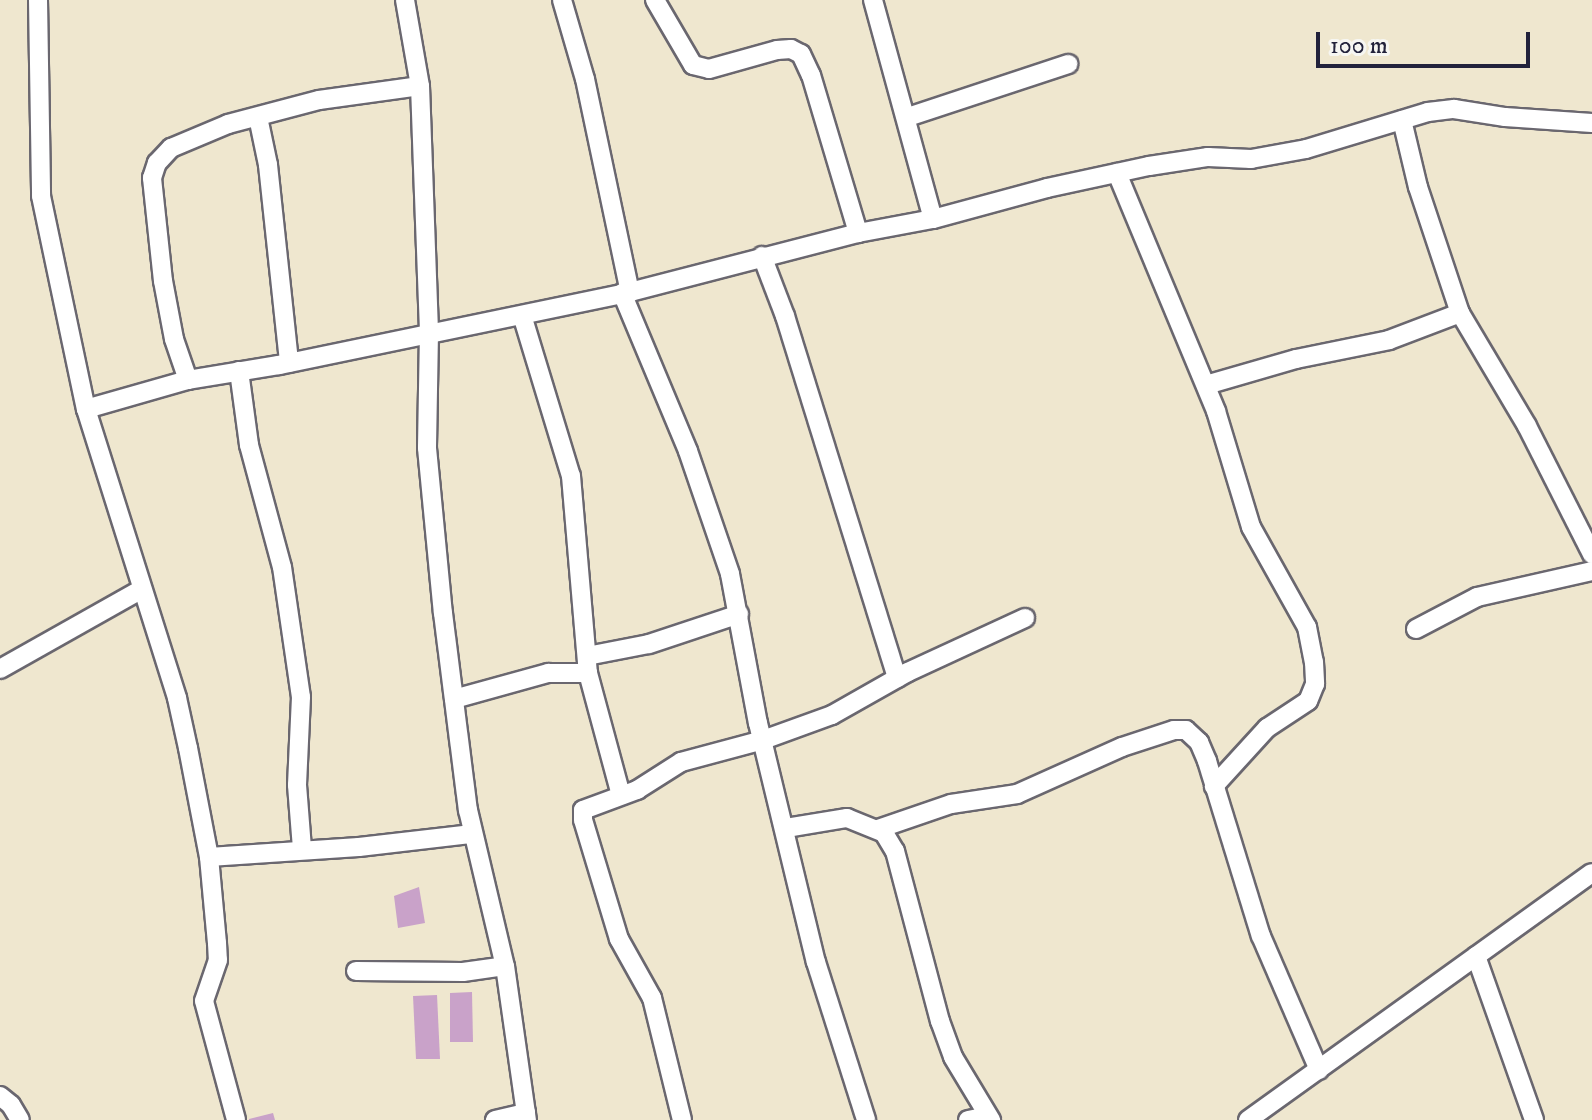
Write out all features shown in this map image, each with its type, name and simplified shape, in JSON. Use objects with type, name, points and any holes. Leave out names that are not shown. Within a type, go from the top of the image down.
[{"type":"street","points":[[38,0],[41,196],[86,409],[177,698],[209,857],[218,960],[204,1001],[236,1120]]},
{"type":"street","points":[[405,0],[420,86],[429,332],[427,448],[454,699],[472,834],[505,966],[527,1116],[495,1120]]},
{"type":"street","points":[[562,0],[585,79],[626,293],[688,451],[730,574],[763,740],[816,962],[866,1120]]},
{"type":"street","points":[[655,0],[693,65],[709,69],[777,50],[791,49],[801,54],[811,75],[858,233]]},
{"type":"street","points":[[873,0],[908,117],[933,219]]},
{"type":"street","points":[[908,117],[1068,64]]},
{"type":"street","points":[[188,380],[174,339],[163,281],[152,178],[157,163],[171,148],[228,124],[319,100],[420,86]]},
{"type":"street","points":[[86,409],[188,380],[289,363],[626,293],[762,256],[933,219],[1117,173],[1208,157],[1251,159],[1306,149],[1402,120],[1454,109],[1505,117],[1592,123]]},
{"type":"street","points":[[258,117],[268,165],[289,363]]},
{"type":"street","points":[[1402,120],[1418,187],[1460,313],[1527,426],[1592,554]]},
{"type":"street","points":[[1117,173],[1206,385],[1251,527],[1307,627],[1315,684],[1308,701],[1267,728],[1214,786]]},
{"type":"street","points":[[762,256],[785,316],[897,678]]},
{"type":"street","points":[[1206,385],[1296,359],[1389,340],[1460,313]]},
{"type":"street","points":[[522,315],[571,476],[588,664],[621,795]]},
{"type":"street","points":[[239,371],[249,445],[282,567],[301,697],[297,785],[302,849]]},
{"type":"street","points":[[1416,629],[1477,597],[1592,571]]},
{"type":"street","points":[[0,669],[142,589]]},
{"type":"street","points":[[454,699],[588,664],[739,614]]},
{"type":"street","points":[[682,1120],[652,998],[619,939],[582,813],[587,807],[652,782],[681,762],[763,740],[832,715],[897,678],[1025,618]]},
{"type":"street","points":[[878,829],[940,807],[1017,794],[1122,747],[1174,730],[1186,730],[1199,742],[1261,936],[1319,1070]]},
{"type":"street","points":[[786,828],[847,818],[884,833],[895,851],[940,1021],[953,1057],[990,1118],[968,1120]]},
{"type":"street","points":[[209,857],[359,847],[472,834]]},
{"type":"street","points":[[1248,1120],[1592,873]]},
{"type":"street","points":[[1476,956],[1534,1120]]},
{"type":"street","points":[[356,971],[463,972],[505,966]]},
{"type":"street","points":[[0,1096],[11,1105],[20,1120]]},
{"type":"building","points":[[419,887],[425,923],[398,928],[394,896]]},
{"type":"building","points":[[472,992],[473,1042],[450,1042],[450,993]]},
{"type":"building","points":[[437,995],[440,1059],[416,1059],[413,996]]},
{"type":"building","points":[[273,1113],[275,1120],[249,1120],[249,1119]]}]
